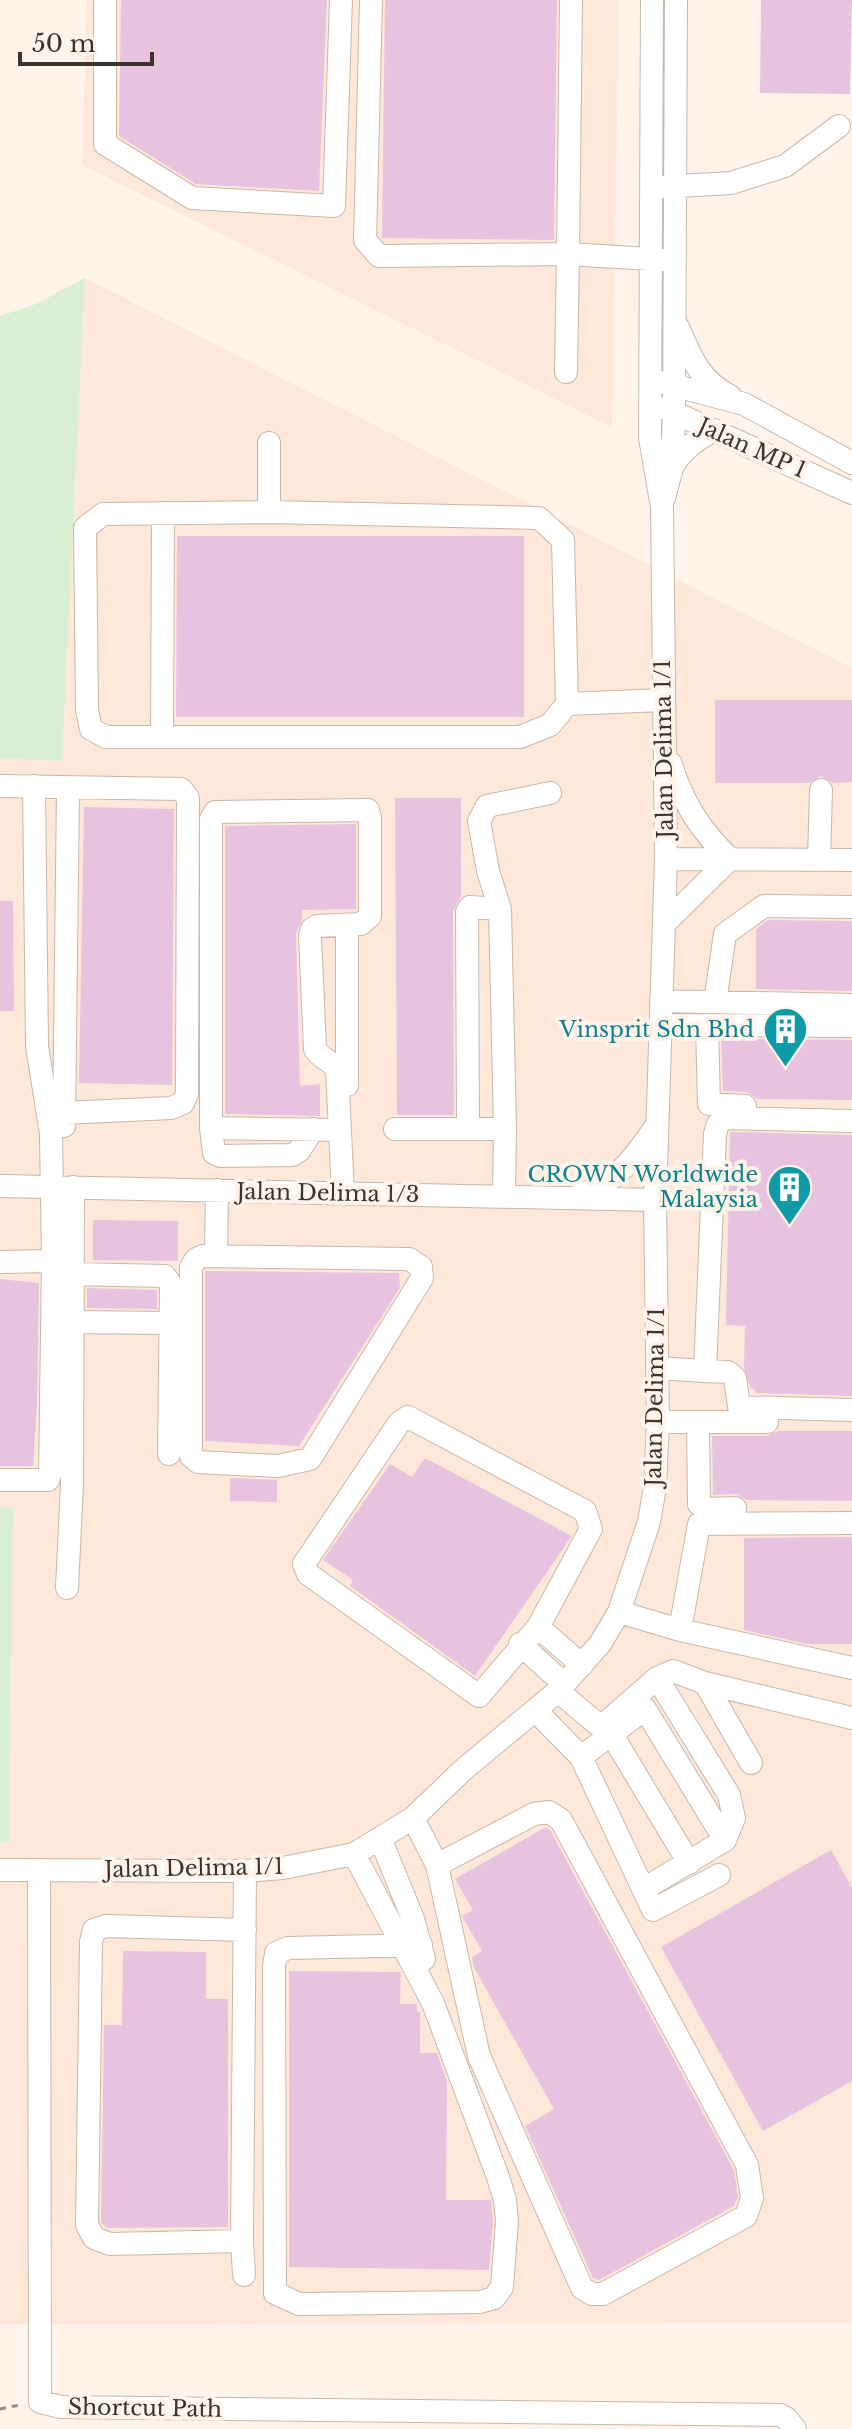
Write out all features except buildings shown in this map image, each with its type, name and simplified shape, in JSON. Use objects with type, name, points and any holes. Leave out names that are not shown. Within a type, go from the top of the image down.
[{"type":"street","points":[[105,0],[105,144],[192,198],[334,206],[341,0]]},
{"type":"street","points":[[371,0],[365,240],[379,256],[568,254],[675,260]]},
{"type":"street","points":[[566,372],[571,0]]},
{"type":"street","name":"Jalan Delima 1/1","points":[[652,0],[652,259],[663,383],[674,413],[672,468],[662,507]]},
{"type":"street","name":"Jalan Delima 1/1","points":[[0,1870],[245,1871],[283,1868],[354,1854],[413,1818],[463,1770],[561,1687],[600,1644],[619,1612],[649,1522],[655,1487],[658,1422],[655,1200],[666,859],[662,507],[650,438],[651,403],[663,383],[675,318],[676,0]]},
{"type":"street","points":[[652,187],[731,183],[785,166],[839,126]]},
{"type":"street","points":[[675,318],[695,367],[719,391],[744,404]]},
{"type":"street","name":"Jalan MP 1","points":[[663,383],[744,404],[850,461]]},
{"type":"street","name":"Jalan MP 1","points":[[651,403],[852,493]]},
{"type":"street","points":[[672,468],[689,444],[714,430]]},
{"type":"street","points":[[269,443],[269,512]]},
{"type":"street","points":[[269,512],[539,518],[563,540],[567,704],[550,725],[520,737],[106,737],[91,729],[87,710],[85,528],[103,514],[163,513],[269,512]]},
{"type":"street","points":[[162,737],[163,513]]},
{"type":"street","points":[[567,704],[663,700]]},
{"type":"street","points":[[664,738],[677,785],[687,806],[699,825],[730,859]]},
{"type":"street","points":[[0,786],[181,789],[188,798],[187,1078],[183,1103],[171,1108],[64,1113]]},
{"type":"street","points":[[34,786],[37,1046],[63,1187]]},
{"type":"street","points":[[0,1480],[48,1480],[50,1475],[62,1267],[68,788]]},
{"type":"street","points":[[819,859],[821,790]]},
{"type":"street","points":[[504,1196],[500,909],[488,871],[479,821],[487,806],[550,793]]},
{"type":"street","points":[[339,1130],[211,1128],[211,819],[215,812],[368,810],[370,916],[361,924],[317,926],[310,936],[315,1049],[337,1070],[345,1193]]},
{"type":"street","points":[[666,859],[852,860]]},
{"type":"street","points":[[664,924],[730,859]]},
{"type":"street","points":[[715,1002],[725,934],[764,906],[852,907]]},
{"type":"street","points":[[468,1129],[467,912],[470,907],[500,909]]},
{"type":"street","points":[[345,1193],[347,926]]},
{"type":"street","points":[[661,1001],[852,1005]]},
{"type":"street","points":[[660,1025],[852,1026]]},
{"type":"street","points":[[707,1025],[709,1104],[852,1108]]},
{"type":"street","points":[[468,1063],[504,1064]]},
{"type":"street","points":[[705,1371],[715,1134],[718,1124],[725,1118],[852,1121]]},
{"type":"street","points":[[572,1198],[601,1188],[633,1161],[657,1125]]},
{"type":"street","points":[[395,1129],[505,1129]]},
{"type":"street","name":"Jalan Delima 1/3","points":[[0,1186],[655,1200]]},
{"type":"street","points":[[216,1255],[217,1190]]},
{"type":"street","points":[[216,1255],[409,1259],[421,1267],[422,1278],[310,1459],[278,1466],[198,1462],[191,1456],[191,1267],[196,1259],[216,1255]]},
{"type":"street","points":[[0,1262],[165,1276],[171,1285],[169,1454]]},
{"type":"street","points":[[62,1267],[71,1322],[72,1484],[67,1588]]},
{"type":"street","points":[[71,1322],[171,1323]]},
{"type":"street","points":[[657,1368],[728,1372],[735,1378],[739,1407],[746,1409],[852,1410]]},
{"type":"street","points":[[408,1417],[585,1511],[591,1529],[538,1627],[520,1644],[479,1696],[308,1574],[304,1564],[399,1423],[408,1417]]},
{"type":"street","points":[[658,1422],[852,1423]]},
{"type":"street","points":[[698,1422],[699,1504],[706,1509],[852,1508]]},
{"type":"street","points":[[680,1630],[699,1524],[852,1523]]},
{"type":"street","points":[[619,1612],[680,1630],[852,1668]]},
{"type":"street","points":[[538,1627],[582,1665]]},
{"type":"street","points":[[520,1644],[601,1727],[657,1678],[673,1671],[705,1683],[852,1718]]},
{"type":"street","points":[[644,1889],[725,1840],[734,1818],[729,1795],[657,1678]]},
{"type":"street","points":[[705,1683],[751,1763]]},
{"type":"street","points":[[581,1757],[645,1709],[725,1840]]},
{"type":"street","points":[[535,1710],[581,1757],[653,1910],[719,1875]]},
{"type":"street","points":[[612,1735],[689,1863]]},
{"type":"street","points":[[413,1818],[437,1865],[479,2056],[582,2288],[592,2294],[603,2294],[746,2216],[752,2198],[747,2165],[561,1820],[549,1812],[534,1814],[437,1865]]},
{"type":"street","points":[[380,1838],[411,1946],[505,2200],[507,2221],[502,2287],[494,2298],[480,2302],[299,2304],[275,2293],[276,1953],[288,1948],[411,1946]]},
{"type":"street","points":[[354,1854],[411,1946]]},
{"type":"street","name":"Shortcut Path","points":[[39,1870],[40,2402],[49,2405],[780,2415],[795,2429]]},
{"type":"street","points":[[244,2275],[245,1871]]},
{"type":"street","points":[[242,2241],[110,2244],[94,2238],[87,2225],[91,1942],[94,1930],[106,1926],[245,1930]]},
{"type":"shaded area","points":[[87,0],[619,0],[612,427],[82,165]]},
{"type":"shaded area","points":[[85,278],[852,668],[852,2323],[0,2324],[0,758],[62,760]]},
{"type":"green space","points":[[85,278],[62,761],[0,758],[0,316],[36,304]]},
{"type":"green space","points":[[0,1507],[13,1508],[9,1842],[0,1842]]},
{"type":"place","name":"Vinsprit Sdn Bhd","points":[[785,1068]]},
{"type":"place","name":"CROWN Worldwide Malaysia","points":[[789,1226]]}]
